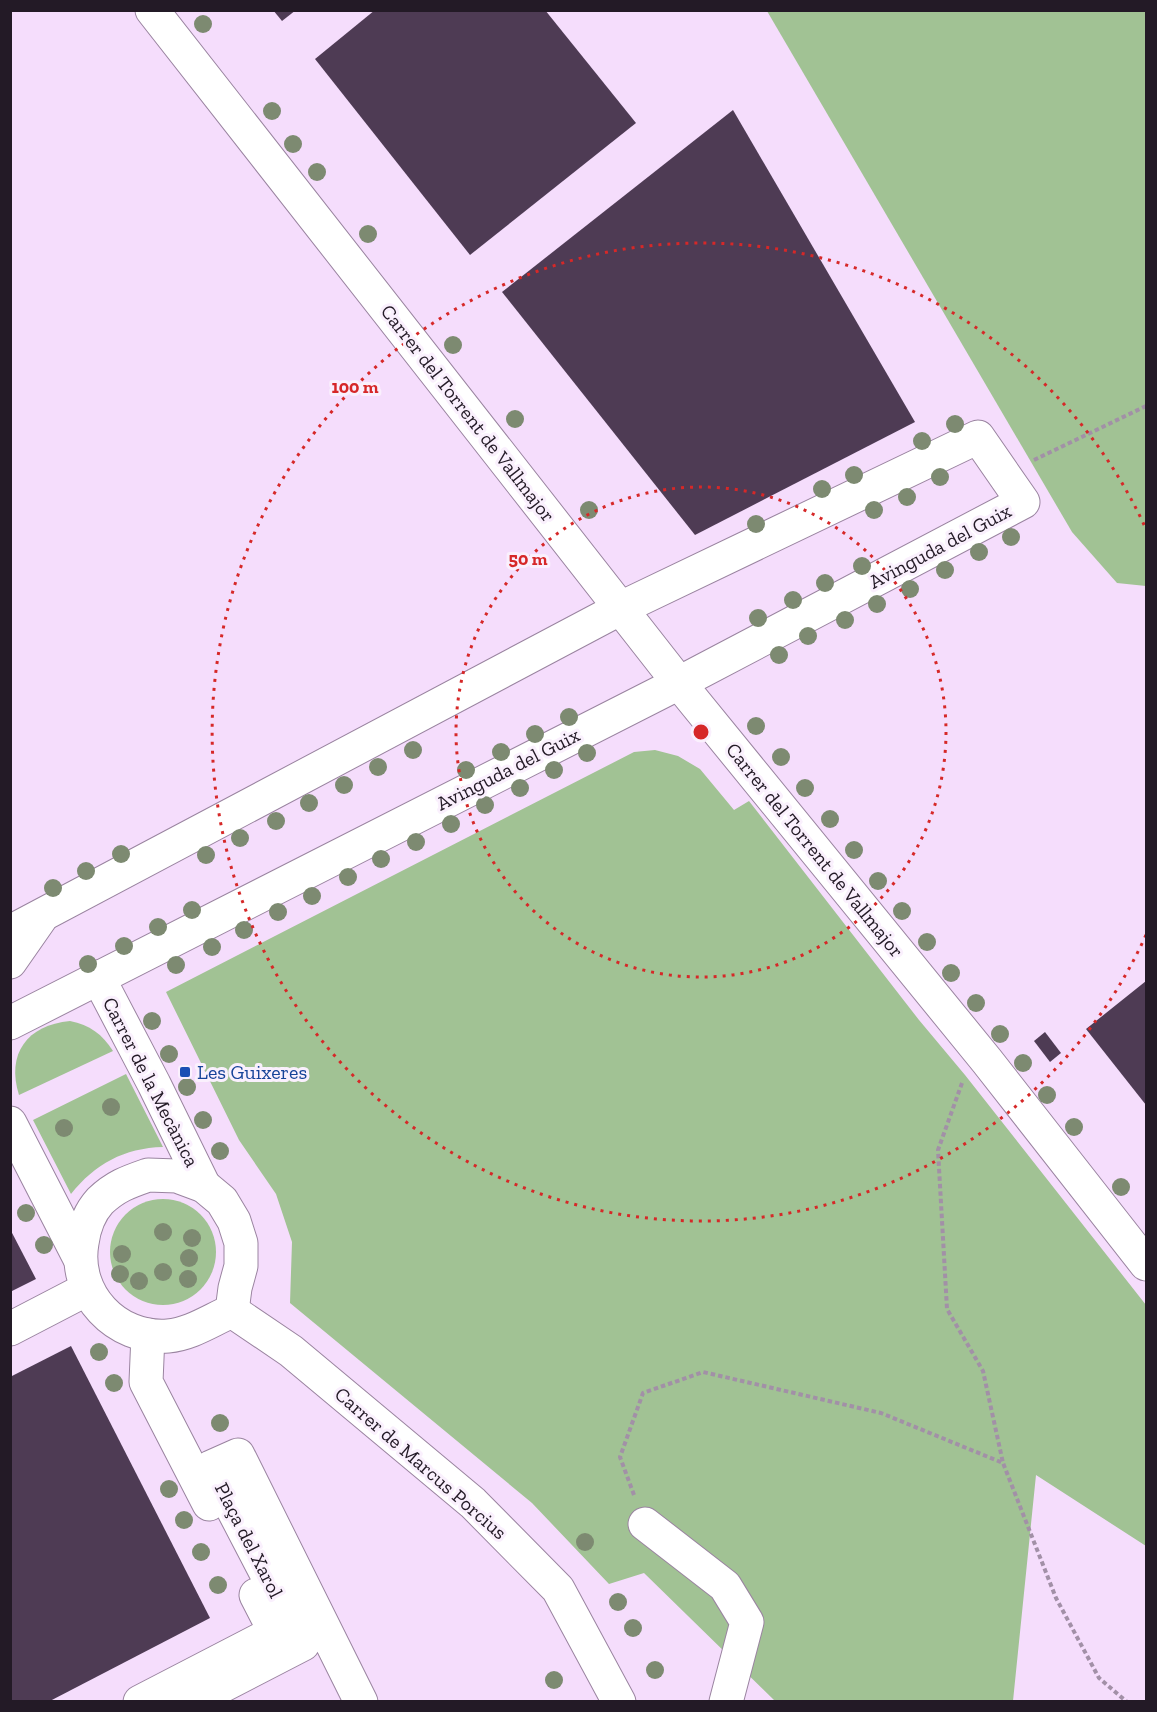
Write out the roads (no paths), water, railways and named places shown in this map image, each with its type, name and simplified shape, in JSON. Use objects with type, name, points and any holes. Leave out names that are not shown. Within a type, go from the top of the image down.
[{"type":"street","name":"Carrer del Torrent de Vallmajor","points":[[152,10],[679,683],[987,1061],[1146,1264]]},
{"type":"street","name":"Avinguda del Guix","points":[[10,932],[621,608],[978,437],[1023,502],[679,683],[10,1023]]},
{"type":"street","points":[[10,962],[43,915]]},
{"type":"street","name":"Carrer de la Mecànica","points":[[98,977],[204,1186]]},
{"type":"street","points":[[10,1123],[79,1257],[87,1289],[101,1311],[123,1327],[148,1335],[169,1336],[189,1332],[232,1311],[241,1266],[241,1243],[234,1221],[222,1201],[204,1186],[177,1176],[148,1175],[120,1185],[98,1203],[84,1228],[79,1257]]},
{"type":"street","points":[[10,1329],[87,1289]]},
{"type":"street","name":"Carrer de Marcus Porcius","points":[[232,1311],[291,1351],[473,1503],[558,1589],[620,1701]]},
{"type":"street","points":[[140,1701],[275,1632],[146,1382],[148,1335]]},
{"type":"street","name":"Plaça del Xarol","points":[[191,1701],[303,1644],[211,1467],[238,1455],[361,1701]]},
{"type":"street","points":[[645,1524],[725,1586],[747,1622],[726,1701]]},
{"type":"place","name":"Les Guixeres","points":[[185,1072]]}]
